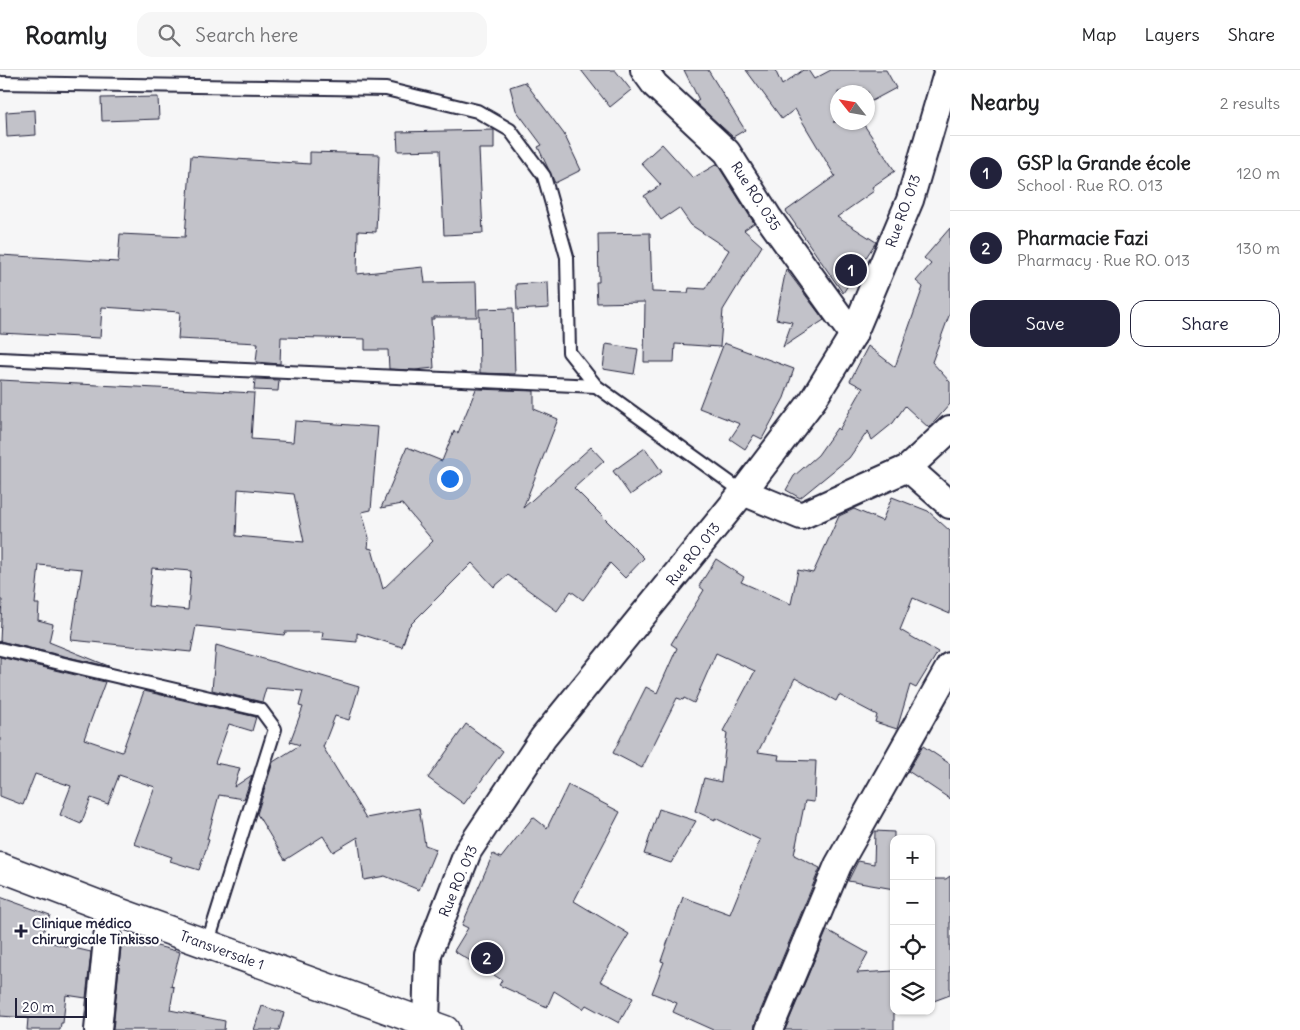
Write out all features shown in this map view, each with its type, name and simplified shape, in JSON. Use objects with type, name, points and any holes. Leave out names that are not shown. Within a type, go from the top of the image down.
[{"type":"main road","name":"Transversale 1","points":[[0,867],[110,909],[436,1027]]},
{"type":"street","name":"Rue RO. 035","points":[[644,70],[655,85],[727,152],[768,217],[853,335]]},
{"type":"street","name":"Rue RO. 013","points":[[436,1027],[428,954],[468,851],[543,738],[742,492],[813,400],[853,335],[910,200],[948,70]]},
{"type":"street","points":[[742,492],[801,516],[908,468],[950,429]]},
{"type":"street","points":[[908,468],[950,505]]},
{"type":"street","points":[[769,1030],[838,865],[950,666]]},
{"type":"street","points":[[98,1030],[110,909]]},
{"type":"lane","points":[[0,83],[386,89],[477,111],[510,130],[544,176],[567,257],[569,352],[596,386],[742,492]]},
{"type":"lane","points":[[0,359],[596,386]]},
{"type":"lane","points":[[0,649],[261,710],[275,729],[207,944]]},
{"type":"building","points":[[581,70],[615,70],[631,90],[610,107]]},
{"type":"building","points":[[684,70],[708,70],[745,130],[733,137],[697,104],[696,102],[699,100]]},
{"type":"building","points":[[746,70],[775,70],[782,85],[803,70],[808,70],[814,79],[831,70],[886,70],[896,88],[875,99],[875,85],[830,85],[830,130],[867,130],[895,171],[872,187],[874,191],[837,217],[876,242],[843,293],[786,211],[835,176],[795,109],[782,119]]},
{"type":"building","points":[[525,82],[564,134],[581,170],[555,183],[538,147],[542,145],[516,110],[510,87]]},
{"type":"building","points":[[158,97],[159,119],[102,121],[101,98]]},
{"type":"building","points":[[35,110],[36,135],[7,137],[6,112]]},
{"type":"building","points":[[494,130],[494,149],[479,149],[483,233],[444,235],[440,150],[398,151],[397,132]]},
{"type":"building","points":[[662,144],[693,178],[717,164],[754,223],[744,230],[762,246],[723,310],[720,347],[675,344],[674,362],[644,362],[645,302],[597,303],[596,282],[599,282],[598,234],[650,233],[652,292],[688,293],[689,288],[705,289],[729,250],[691,225],[679,208],[661,220],[644,196],[661,185],[641,163]]},
{"type":"building","points":[[310,152],[379,154],[376,232],[358,231],[357,274],[423,267],[425,283],[476,282],[477,317],[434,317],[434,319],[431,319],[434,368],[415,370],[389,369],[388,350],[365,350],[365,339],[281,337],[280,364],[256,362],[258,343],[178,339],[180,312],[102,307],[100,338],[0,333],[0,255],[118,262],[120,234],[185,237],[191,156],[310,164]]},
{"type":"building","points":[[950,228],[950,313],[932,362],[950,382],[950,404],[929,428],[905,406],[893,423],[872,440],[868,431],[849,458],[800,498],[786,490],[794,476],[818,455],[837,428],[839,430],[863,388],[850,381],[868,346],[895,367],[923,287],[916,281],[931,264],[924,258]]},
{"type":"building","points":[[786,269],[824,320],[783,347],[792,322],[776,319]]},
{"type":"building","points":[[548,282],[549,308],[517,310],[516,284]]},
{"type":"building","points":[[513,308],[515,374],[480,373],[479,309]]},
{"type":"building","points":[[724,343],[794,369],[784,398],[762,439],[754,435],[745,449],[730,439],[740,424],[699,408]]},
{"type":"building","points":[[606,344],[638,349],[634,374],[603,369]]},
{"type":"building","points":[[255,379],[279,380],[278,391],[254,390]]},
{"type":"building","points":[[0,380],[254,393],[251,439],[293,442],[295,421],[378,427],[371,510],[362,512],[369,538],[368,548],[372,549],[383,589],[433,541],[402,504],[381,508],[407,447],[442,461],[454,431],[458,433],[476,389],[534,391],[534,409],[558,419],[523,508],[591,447],[604,461],[574,488],[644,558],[625,578],[610,563],[583,600],[571,591],[557,611],[508,575],[494,587],[472,563],[409,626],[402,647],[357,633],[357,642],[322,639],[323,632],[285,632],[284,635],[196,626],[191,652],[71,640],[82,569],[39,565],[35,604],[39,604],[38,620],[53,624],[49,642],[111,667],[0,641],[2,600],[0,600]],"holes":[[[238,489],[294,494],[304,542],[236,536]],[[152,568],[191,571],[188,610],[148,606]]]},
{"type":"building","points":[[645,448],[662,472],[630,495],[613,471]]},
{"type":"building","points":[[892,497],[928,511],[950,531],[950,614],[913,598],[900,630],[938,652],[916,688],[910,685],[897,729],[875,722],[877,715],[839,695],[836,701],[795,678],[758,752],[779,755],[778,760],[816,761],[814,802],[805,801],[794,855],[820,868],[754,1030],[713,1030],[673,1012],[677,1003],[652,993],[664,962],[661,961],[683,897],[730,914],[760,840],[715,818],[715,820],[695,811],[704,778],[721,782],[727,733],[723,731],[755,671],[716,653],[694,703],[684,698],[683,700],[677,698],[642,768],[613,753],[646,687],[657,693],[677,648],[671,644],[704,590],[699,586],[716,559],[744,577],[741,582],[791,604],[798,570],[813,573],[839,516],[854,509],[882,521]]},
{"type":"building","points":[[216,645],[359,687],[349,720],[335,716],[323,747],[366,818],[419,808],[425,845],[436,849],[419,890],[385,876],[364,880],[358,837],[333,852],[323,836],[285,860],[257,814],[273,762],[300,745],[290,742],[303,707],[299,706],[303,691],[266,688],[262,702],[212,690]]},
{"type":"building","points":[[0,657],[105,682],[84,739],[122,752],[144,691],[256,717],[252,731],[229,724],[215,763],[240,768],[234,787],[252,775],[244,799],[219,795],[207,839],[209,840],[199,870],[170,861],[172,857],[134,844],[155,787],[119,775],[108,804],[91,798],[81,824],[60,815],[71,786],[35,774],[23,805],[0,796]]},
{"type":"building","points":[[466,724],[503,751],[464,804],[428,778]]},
{"type":"building","points":[[923,746],[950,764],[950,799],[908,771]]},
{"type":"building","points":[[568,785],[620,812],[574,901],[629,934],[600,981],[633,998],[619,1023],[586,1005],[583,1009],[554,991],[547,1007],[499,985],[502,980],[454,951],[468,928],[462,925],[493,854],[501,858],[533,817],[547,828]]},
{"type":"building","points":[[659,809],[696,821],[671,863],[644,854]]},
{"type":"building","points":[[875,831],[894,832],[894,835],[890,835],[890,888],[848,881],[858,861],[874,864]]},
{"type":"building","points":[[950,876],[950,995],[935,1001],[935,879],[946,879]]},
{"type":"building","points":[[0,897],[50,915],[40,940],[91,952],[86,998],[66,995],[63,1023],[61,1023],[60,1030],[27,1030],[28,1018],[0,1016]]},
{"type":"building","points":[[827,930],[868,953],[857,973],[890,971],[890,1015],[894,1015],[894,1030],[785,1030]]},
{"type":"building","points":[[122,937],[180,952],[171,986],[174,987],[170,1010],[225,1021],[224,1030],[113,1030]]},
{"type":"building","points":[[262,1006],[284,1013],[279,1030],[254,1030]]},
{"type":"place","name":"GSP la Grande école","points":[[851,270]]},
{"type":"place","name":"Clinique médico chirurgicale Tinkisso","points":[[21,931]]},
{"type":"place","name":"Pharmacie Fazi","points":[[487,958]]}]
